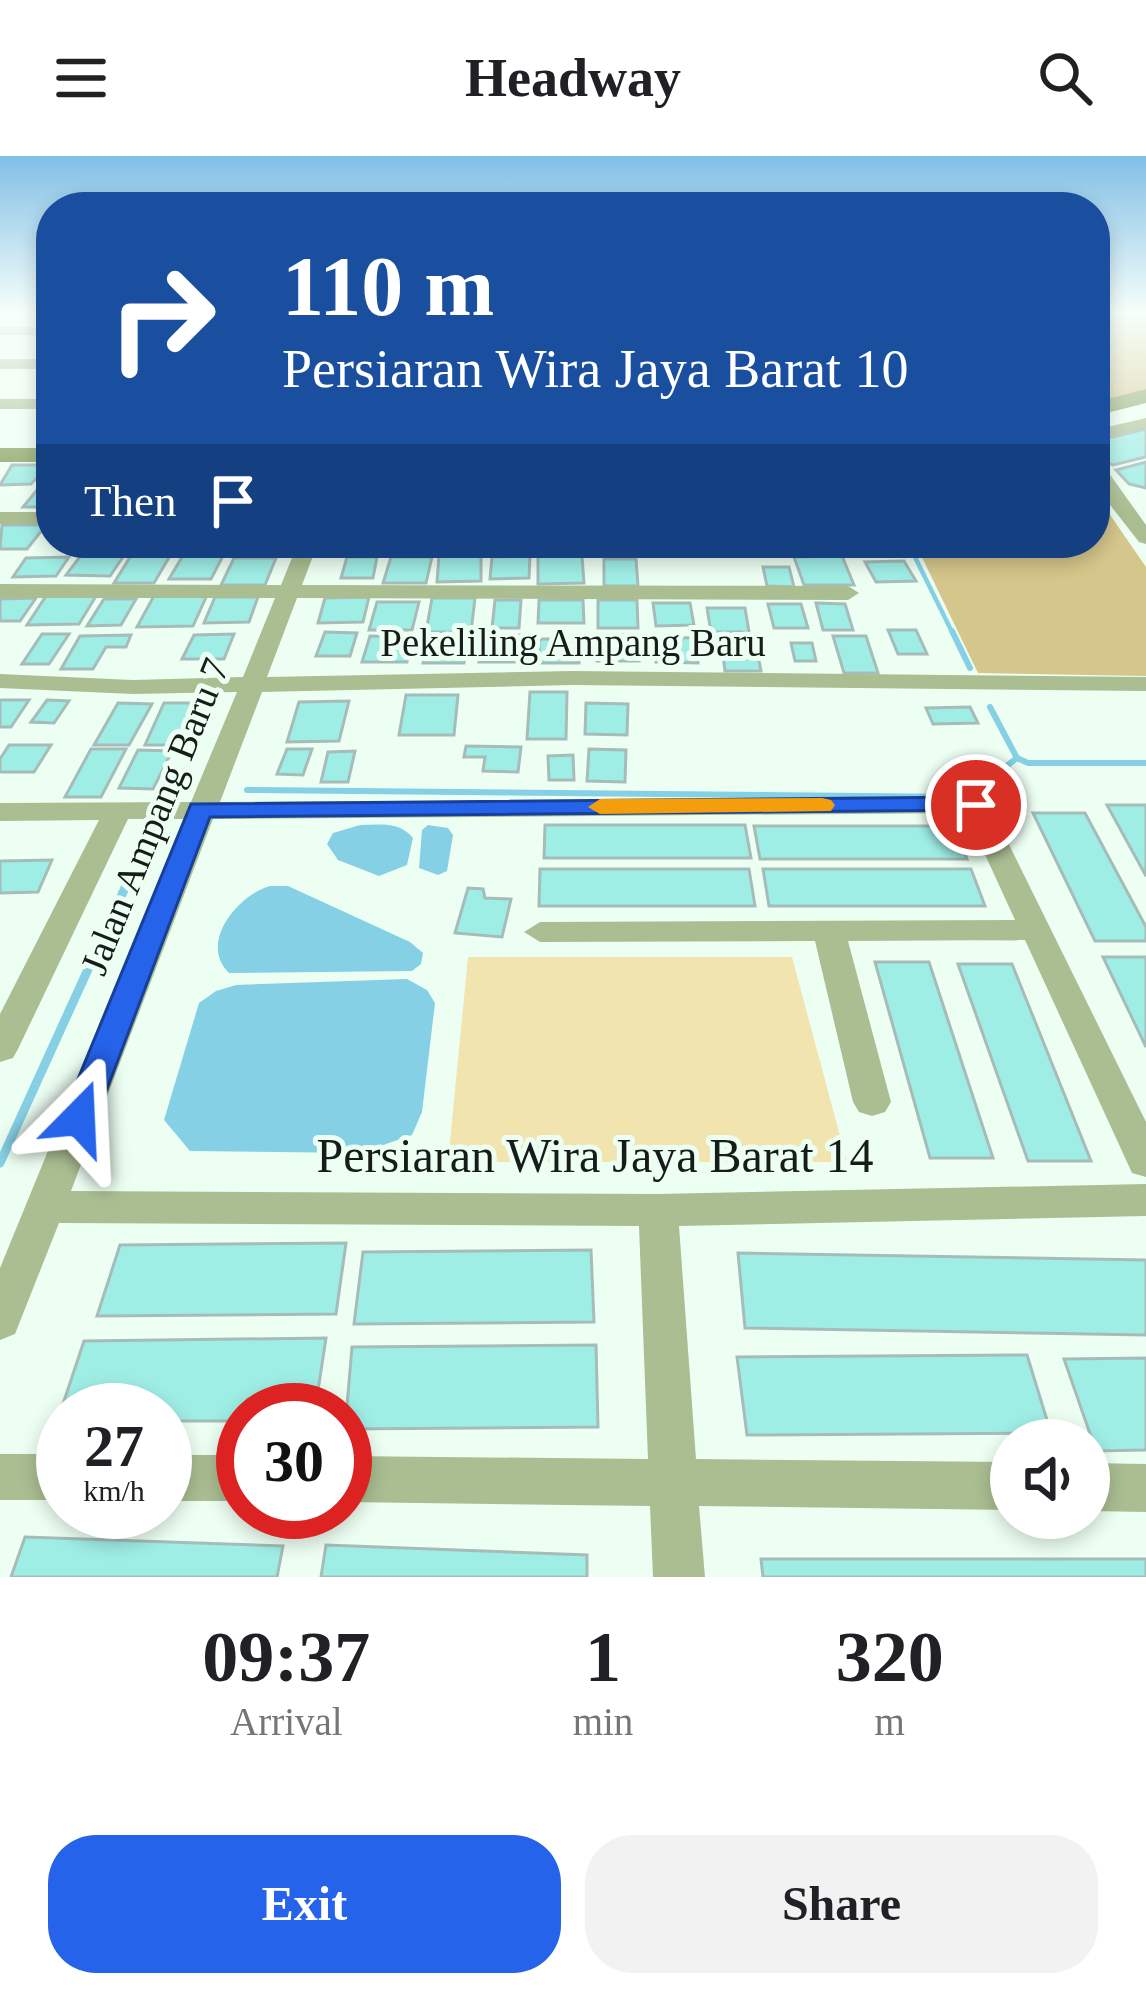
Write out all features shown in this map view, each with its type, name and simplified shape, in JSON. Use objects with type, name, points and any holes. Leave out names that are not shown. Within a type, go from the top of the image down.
[{"type":"main road","points":[[1110,405],[1146,396]]},
{"type":"main road","points":[[1110,416],[1146,407]]},
{"type":"main road","points":[[0,455],[36,455]]},
{"type":"street","points":[[0,404],[36,404]]},
{"type":"street","points":[[1110,431],[1146,423]]},
{"type":"street","points":[[1110,494],[1146,500]]},
{"type":"street","points":[[1110,498],[1146,538]]},
{"type":"street","points":[[0,518],[36,518]]},
{"type":"street","name":"Jalan Ampang Baru 7","points":[[0,1321],[303,558]]},
{"type":"street","points":[[0,591],[848,593]]},
{"type":"street","name":"Pekeliling Ampang Baru","points":[[0,681],[133,687],[572,678],[1146,684]]},
{"type":"street","points":[[0,812],[976,805],[1146,1162]]},
{"type":"street","points":[[0,1049],[117,812]]},
{"type":"street","points":[[540,932],[1034,930]]},
{"type":"street","points":[[829,931],[872,1102]]},
{"type":"street","name":"Persiaran Wira Jaya Barat 14","points":[[45,1207],[658,1210],[1146,1200]]},
{"type":"street","points":[[658,1210],[679,1577]]},
{"type":"street","points":[[0,1477],[36,1477]]},
{"type":"street","points":[[372,1479],[990,1486]]},
{"type":"street","points":[[1110,1487],[1146,1488]]},
{"type":"shaded area","points":[[1110,380],[1146,380],[1146,391],[1110,399]]},
{"type":"shaded area","points":[[1110,515],[1146,567],[1146,676],[978,673],[922,558],[1110,558]]},
{"type":"shaded area","points":[[468,957],[792,957],[847,1162],[448,1162]]},
{"type":"water","points":[[360,825],[389,825],[408,833],[413,838],[407,865],[379,876],[338,860],[327,844],[333,833]]},
{"type":"water","points":[[428,825],[448,828],[453,835],[447,871],[438,875],[419,868],[422,830]]},
{"type":"water","points":[[270,886],[288,886],[410,942],[423,953],[421,964],[412,971],[229,973],[218,948],[226,922],[246,899]]},
{"type":"water","points":[[407,979],[427,990],[435,1003],[422,1112],[412,1135],[360,1153],[190,1151],[164,1120],[199,1003],[216,991],[236,985]]},
{"type":"building","points":[[1146,429],[1146,457],[1110,464],[1110,437]]},
{"type":"building","points":[[1146,462],[1146,488],[1129,484],[1116,470]]},
{"type":"building","points":[[12,465],[36,465],[31,484],[0,485]]},
{"type":"building","points":[[36,491],[36,507],[23,507]]},
{"type":"building","points":[[2,525],[36,525],[36,538],[27,549],[0,549]]},
{"type":"building","points":[[26,558],[68,558],[56,576],[13,577]]},
{"type":"building","points":[[79,558],[122,558],[110,576],[66,575]]},
{"type":"building","points":[[130,558],[169,558],[154,583],[114,583]]},
{"type":"building","points":[[181,558],[222,558],[211,579],[169,579]]},
{"type":"building","points":[[234,558],[276,558],[265,585],[221,585]]},
{"type":"building","points":[[347,558],[377,558],[373,578],[341,578]]},
{"type":"building","points":[[391,558],[432,558],[426,583],[383,583]]},
{"type":"building","points":[[439,558],[481,558],[481,581],[437,582]]},
{"type":"building","points":[[492,558],[530,558],[529,578],[490,579]]},
{"type":"building","points":[[538,558],[582,558],[584,583],[538,584]]},
{"type":"building","points":[[794,558],[843,558],[854,585],[804,585]]},
{"type":"building","points":[[604,559],[636,559],[638,586],[604,586]]},
{"type":"building","points":[[904,561],[916,581],[876,582],[865,562]]},
{"type":"building","points":[[763,567],[789,567],[794,587],[767,586]]},
{"type":"building","points":[[208,593],[193,626],[137,627],[155,594]]},
{"type":"building","points":[[46,596],[96,596],[79,624],[27,625]]},
{"type":"building","points":[[215,597],[258,597],[249,622],[204,623]]},
{"type":"building","points":[[369,597],[363,622],[318,623],[325,598]]},
{"type":"building","points":[[36,598],[20,621],[0,621],[0,599]]},
{"type":"building","points":[[432,598],[475,598],[471,632],[426,632]]},
{"type":"building","points":[[104,599],[136,599],[121,625],[87,626]]},
{"type":"building","points":[[495,600],[521,600],[519,628],[492,628]]},
{"type":"building","points":[[539,600],[583,600],[584,623],[538,623]]},
{"type":"building","points":[[598,600],[637,600],[638,628],[598,628]]},
{"type":"building","points":[[377,602],[419,602],[412,630],[369,630]]},
{"type":"building","points":[[653,603],[690,603],[694,625],[656,626]]},
{"type":"building","points":[[816,603],[845,604],[853,630],[823,630]]},
{"type":"building","points":[[768,604],[801,604],[808,628],[774,628]]},
{"type":"building","points":[[707,608],[745,608],[749,632],[711,632]]},
{"type":"building","points":[[888,630],[916,630],[927,654],[898,654]]},
{"type":"building","points":[[325,632],[357,633],[350,656],[316,656]]},
{"type":"building","points":[[42,634],[69,634],[49,664],[22,664]]},
{"type":"building","points":[[234,634],[224,659],[182,659],[194,635]]},
{"type":"building","points":[[131,635],[126,647],[106,647],[93,669],[61,669],[80,636]]},
{"type":"building","points":[[430,635],[469,636],[464,663],[423,663]]},
{"type":"building","points":[[483,635],[526,635],[523,662],[479,662]]},
{"type":"building","points":[[596,635],[638,635],[639,661],[597,661]]},
{"type":"building","points":[[370,636],[414,637],[407,662],[362,662]]},
{"type":"building","points":[[833,636],[866,636],[878,673],[844,673]]},
{"type":"building","points":[[656,637],[696,638],[698,663],[656,662]]},
{"type":"building","points":[[540,639],[579,639],[579,663],[538,663]]},
{"type":"building","points":[[721,640],[755,640],[761,671],[725,671]]},
{"type":"building","points":[[791,643],[812,643],[816,661],[795,661]]},
{"type":"building","points":[[530,692],[567,692],[566,739],[527,739]]},
{"type":"building","points":[[406,695],[458,695],[454,735],[399,735]]},
{"type":"building","points":[[0,700],[29,700],[11,727],[0,727]]},
{"type":"building","points":[[47,700],[69,701],[54,723],[31,722]]},
{"type":"building","points":[[349,701],[339,741],[287,742],[299,702]]},
{"type":"building","points":[[118,703],[152,704],[129,745],[94,745]]},
{"type":"building","points":[[164,703],[201,703],[184,745],[145,745]]},
{"type":"building","points":[[586,703],[628,704],[627,735],[585,734]]},
{"type":"building","points":[[970,707],[978,723],[933,724],[926,708]]},
{"type":"building","points":[[9,745],[51,745],[34,772],[0,772],[0,759]]},
{"type":"building","points":[[466,746],[521,747],[518,772],[483,771],[485,757],[464,757]]},
{"type":"building","points":[[91,749],[126,749],[101,797],[65,797]]},
{"type":"building","points":[[287,749],[312,749],[303,775],[277,774]]},
{"type":"building","points":[[589,749],[626,750],[625,782],[587,781]]},
{"type":"building","points":[[138,750],[172,751],[153,789],[119,788]]},
{"type":"building","points":[[355,751],[348,782],[321,782],[328,752]]},
{"type":"building","points":[[573,755],[574,780],[549,780],[548,756]]},
{"type":"building","points":[[1107,805],[1146,805],[1146,876]]},
{"type":"building","points":[[1033,813],[1085,813],[1146,927],[1146,941],[1095,941]]},
{"type":"building","points":[[545,825],[745,825],[751,858],[544,858]]},
{"type":"building","points":[[754,826],[953,826],[967,859],[760,859]]},
{"type":"building","points":[[52,860],[38,892],[0,893],[0,861]]},
{"type":"building","points":[[540,869],[749,869],[755,906],[539,906]]},
{"type":"building","points":[[763,869],[971,869],[985,906],[769,906]]},
{"type":"building","points":[[468,888],[483,889],[485,898],[511,899],[502,937],[455,933]]},
{"type":"building","points":[[1103,957],[1146,957],[1146,1047]]},
{"type":"building","points":[[875,962],[929,962],[993,1158],[930,1158]]},
{"type":"building","points":[[958,964],[1012,964],[1091,1161],[1028,1161]]},
{"type":"building","points":[[346,1243],[336,1314],[97,1316],[120,1245]]},
{"type":"building","points":[[591,1250],[594,1322],[354,1324],[363,1252]]},
{"type":"building","points":[[738,1253],[1146,1260],[1146,1335],[745,1328]]},
{"type":"building","points":[[326,1338],[319,1383],[216,1383],[216,1421],[192,1421],[192,1383],[70,1383],[84,1341]]},
{"type":"building","points":[[596,1345],[598,1427],[372,1429],[372,1383],[349,1383],[352,1347]]},
{"type":"building","points":[[1027,1355],[1047,1419],[990,1419],[990,1433],[747,1435],[737,1357]]},
{"type":"building","points":[[1146,1358],[1146,1450],[1110,1451],[1110,1419],[1085,1419],[1064,1359]]},
{"type":"building","points":[[25,1537],[283,1546],[277,1577],[11,1577]]},
{"type":"building","points":[[326,1545],[587,1555],[587,1577],[321,1577]]},
{"type":"building","points":[[761,1559],[1146,1559],[1146,1577],[763,1577]]},
{"type":"waterway","points":[[915,558],[953,634]]},
{"type":"waterway","points":[[952,631],[970,668]]},
{"type":"waterway","points":[[990,707],[1017,758]]},
{"type":"waterway","points":[[247,790],[966,797],[1017,758]]},
{"type":"waterway","points":[[1017,758],[1028,763],[1146,763]]},
{"type":"waterway","points":[[0,1163],[129,879]]},
{"type":"slow traffic","points":[[600,807],[822,805]]},
{"type":"route","points":[[79,1118],[200,809],[976,805]]}]
